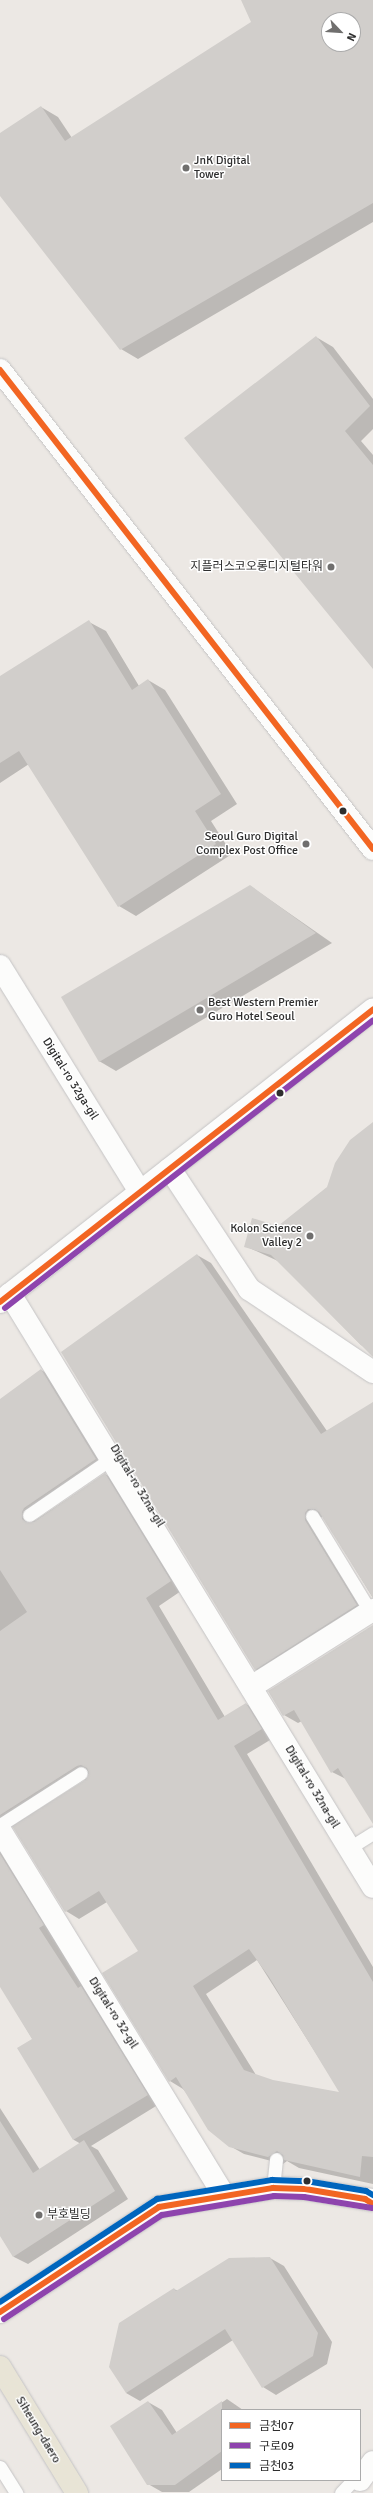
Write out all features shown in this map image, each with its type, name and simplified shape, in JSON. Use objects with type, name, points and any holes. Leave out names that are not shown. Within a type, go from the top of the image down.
[{"type":"main road","name":"Siheung-daero","points":[[0,2367],[77,2493]]},
{"type":"street","points":[[0,370],[373,849]]},
{"type":"street","name":"Digital-ro 32ga-gil","points":[[0,966],[140,1192]]},
{"type":"street","points":[[9,1295],[373,1010]]},
{"type":"street","points":[[170,1169],[249,1289],[373,1372]]},
{"type":"street","name":"Digital-ro 32na-gil","points":[[9,1295],[254,1685],[352,1846],[373,1887]]},
{"type":"street","points":[[254,1685],[372,1610]]},
{"type":"street","name":"Digital-ro 32-gil","points":[[0,1830],[224,2196]]},
{"type":"street","points":[[0,2312],[158,2207],[273,2188],[306,2189],[371,2201]]},
{"type":"street","points":[[361,2479],[373,2462]]},
{"type":"street","points":[[348,2493],[359,2481]]},
{"type":"lane","name":"Digital-ro 32na-gil","points":[[9,1295],[254,1685]]},
{"type":"lane","points":[[29,1515],[112,1458]]},
{"type":"lane","points":[[312,1516],[372,1610]]},
{"type":"lane","points":[[0,1825],[81,1773]]},
{"type":"lane","points":[[352,1846],[373,1833]]},
{"type":"lane","name":"Digital-ro 32na-gil","points":[[352,1846],[373,1875]]},
{"type":"lane","points":[[273,2188],[276,2159]]},
{"type":"lane","points":[[361,2471],[373,2454]]},
{"type":"lane","points":[[0,2467],[16,2493]]},
{"type":"lane","points":[[341,2493],[352,2481]]},
{"type":"building","name":"JnK Digital Tower","points":[[241,0],[373,0],[373,203],[120,350],[0,196],[0,133],[41,106],[65,141],[251,22]]},
{"type":"building","name":"지플러스코오롱디지털타워","points":[[316,336],[370,406],[345,431],[373,465],[373,669],[184,438]]},
{"type":"building","points":[[89,620],[132,690],[148,679],[221,794],[195,811],[216,844],[118,907],[19,751],[0,763],[0,676]]},
{"type":"building","points":[[250,885],[316,933],[99,1062],[61,997]]},
{"type":"building","name":"Kolon Science Valley 2","points":[[373,1122],[373,1357],[271,1255],[244,1247],[252,1218],[278,1226],[327,1187],[335,1163],[350,1140]]},
{"type":"building","points":[[197,1254],[321,1434],[373,1402],[373,1598],[319,1512],[315,1509],[308,1509],[305,1513],[305,1520],[357,1605],[255,1670],[61,1352]]},
{"type":"building","points":[[41,1369],[96,1459],[24,1508],[22,1512],[22,1519],[26,1522],[34,1522],[105,1473],[171,1581],[146,1598],[218,1720],[246,1703],[262,1729],[234,1746],[373,1982],[373,2157],[362,2156],[360,2177],[284,2160],[283,2155],[277,2151],[268,2157],[229,2147],[208,2130],[176,2077],[169,2082],[102,1973],[138,1951],[99,1891],[65,1912],[12,1826],[85,1780],[89,1773],[87,1768],[81,1765],[77,1766],[0,1815],[0,1631],[27,1612],[0,1570],[0,1399]],"holes":[[[249,1949],[269,1977],[339,2092],[273,2080],[244,2070],[193,1986]]]},
{"type":"building","points":[[373,1625],[373,1824],[338,1768],[331,1773],[294,1710],[283,1716],[268,1691]]},
{"type":"building","points":[[0,1854],[44,1925],[39,1928],[78,1988],[81,1986],[148,2095],[73,2140],[17,2048],[32,2039],[0,1987]]},
{"type":"building","name":"부호빌딩","points":[[0,2121],[33,2173],[84,2140],[115,2191],[13,2257],[0,2236]]},
{"type":"building","points":[[270,2257],[318,2333],[313,2356],[262,2388],[225,2329],[126,2393],[109,2367],[119,2323],[174,2288],[176,2291],[229,2258]]},
{"type":"building","points":[[148,2401],[172,2435],[222,2401],[221,2452],[175,2485],[147,2485],[110,2426]]},
{"type":"transit line","name":"금천07","points":[[0,370],[373,849]]},
{"type":"transit line","name":"금천07","points":[[0,1302],[373,1010]]},
{"type":"transit line","name":"구로09","points":[[5,1308],[373,1020]]},
{"type":"transit line","name":"금천03","points":[[0,2302],[157,2199],[272,2180],[306,2181],[366,2191],[373,2195]]},
{"type":"transit line","name":"금천07","points":[[0,2312],[159,2207],[273,2188],[305,2189],[365,2199],[373,2204]]},
{"type":"transit line","name":"구로09","points":[[4,2319],[162,2215],[274,2196],[304,2197],[372,2208]]},
{"type":"place","name":"JnK Digital Tower","points":[[186,168]]},
{"type":"place","name":"지플러스코오롱디지털타워","points":[[331,567]]},
{"type":"place","name":"Seoul Guro Digital Complex Post Office","points":[[306,844]]},
{"type":"place","name":"Best Western Premier Guro Hotel Seoul","points":[[200,1010]]},
{"type":"place","name":"Kolon Science Valley 2","points":[[310,1236]]},
{"type":"place","name":"부호빌딩","points":[[39,2215]]}]
